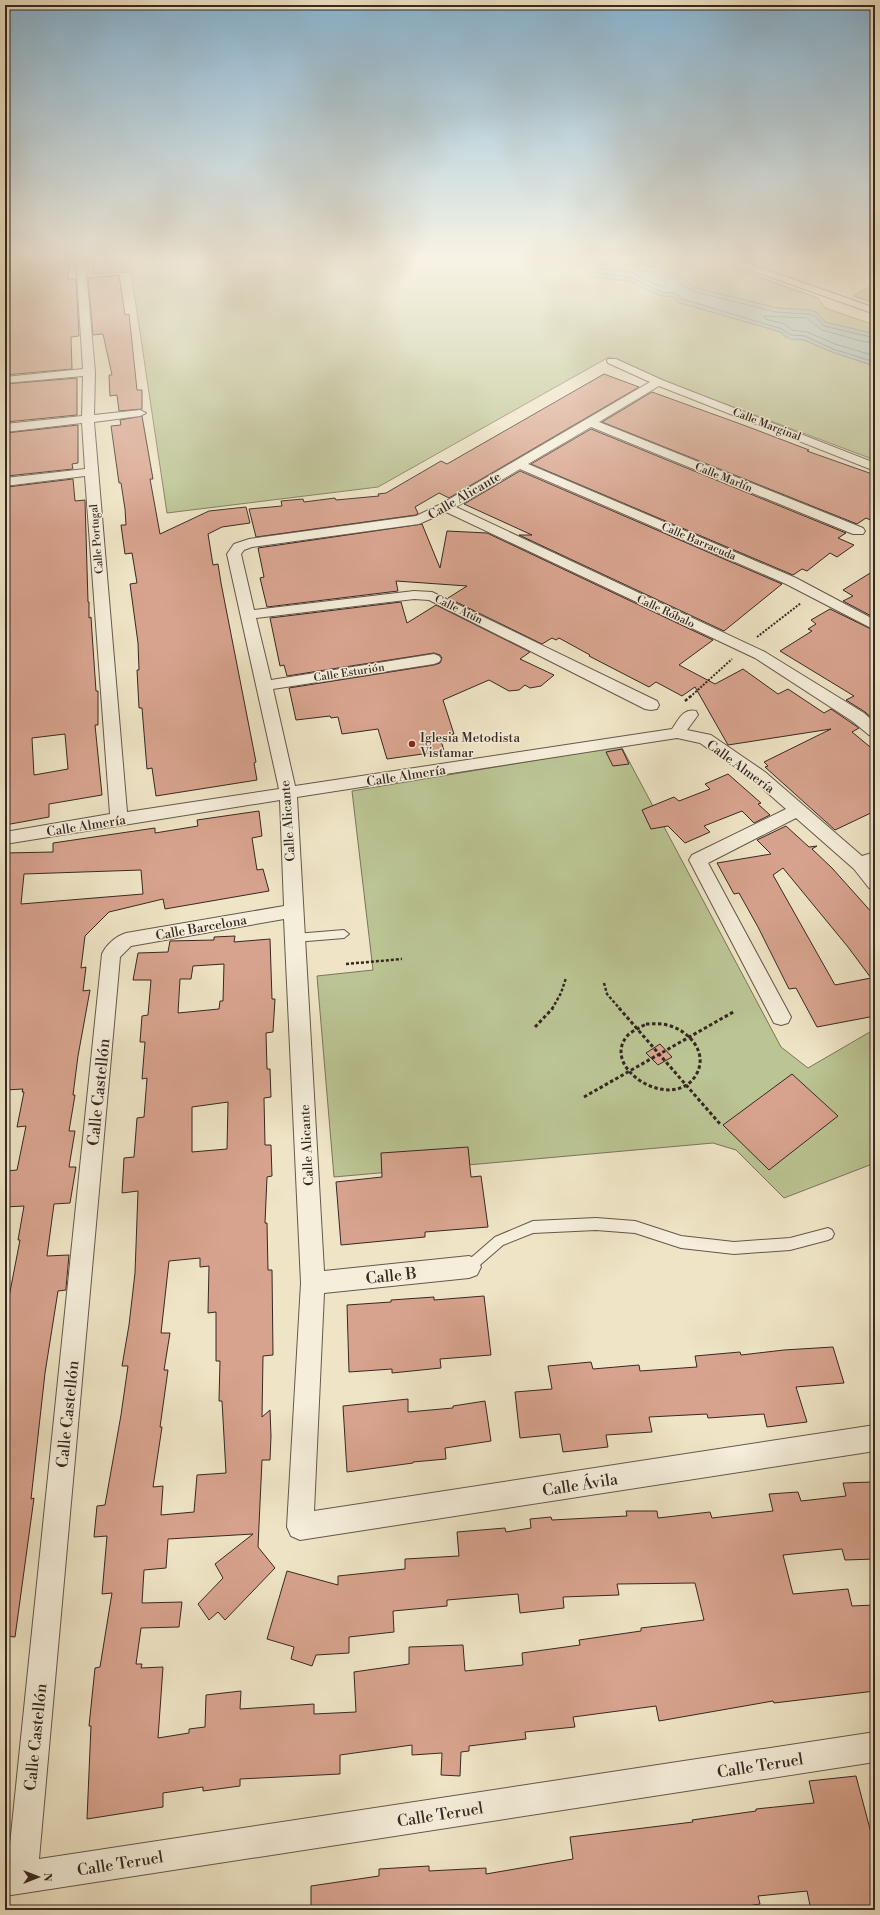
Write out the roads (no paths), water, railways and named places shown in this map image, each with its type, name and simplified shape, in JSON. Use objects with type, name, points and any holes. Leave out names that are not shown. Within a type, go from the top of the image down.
[{"type":"street","name":"Calle Portugal","points":[[87,348],[89,372],[88,419],[91,472],[119,819]]},
{"type":"street","name":"Calle Marginal","points":[[612,361],[658,382],[875,467]]},
{"type":"street","points":[[5,380],[89,372]]},
{"type":"street","name":"Calle Alicante","points":[[300,1512],[313,1283],[295,938],[292,910],[288,794],[265,686],[234,554],[239,546],[249,543],[419,520],[446,507],[658,382]]},
{"type":"street","points":[[5,428],[140,413]]},
{"type":"street","name":"Calle Marlín","points":[[590,422],[858,531]]},
{"type":"street","name":"Calle Barracuda","points":[[519,464],[792,582],[875,626]]},
{"type":"street","points":[[5,482],[91,472]]},
{"type":"street","name":"Calle Róbalo","points":[[446,507],[760,655],[858,717],[875,731]]},
{"type":"street","name":"Calle Atún","points":[[248,615],[414,595],[432,596],[651,706]]},
{"type":"street","name":"Calle Esturión","points":[[265,686],[434,659]]},
{"type":"street","points":[[677,733],[690,715]]},
{"type":"street","name":"Calle Almería","points":[[5,838],[677,733],[705,739],[759,776],[797,810],[867,861],[875,883]]},
{"type":"street","points":[[781,1017],[698,860],[797,810]]},
{"type":"street","name":"Calle Barcelona","points":[[114,952],[126,940],[292,910]]},
{"type":"street","name":"Calle Castellón","points":[[13,1879],[111,954],[114,952]]},
{"type":"street","name":"Calle B","points":[[313,1283],[469,1267]]},
{"type":"street","name":"Calle Ávila","points":[[300,1512],[300,1527],[875,1438]]},
{"type":"street","name":"Calle Teruel","points":[[13,1879],[875,1747]]},
{"type":"lane","points":[[295,938],[344,934]]},
{"type":"lane","points":[[469,1267],[498,1241],[533,1227],[596,1224],[635,1227],[681,1242],[734,1248],[790,1244],[828,1234]]},
{"type":"water","points":[[824,348],[875,348],[875,366]]},
{"type":"place","name":"Iglesia Metodista Vistamar","points":[[412,744]]}]
